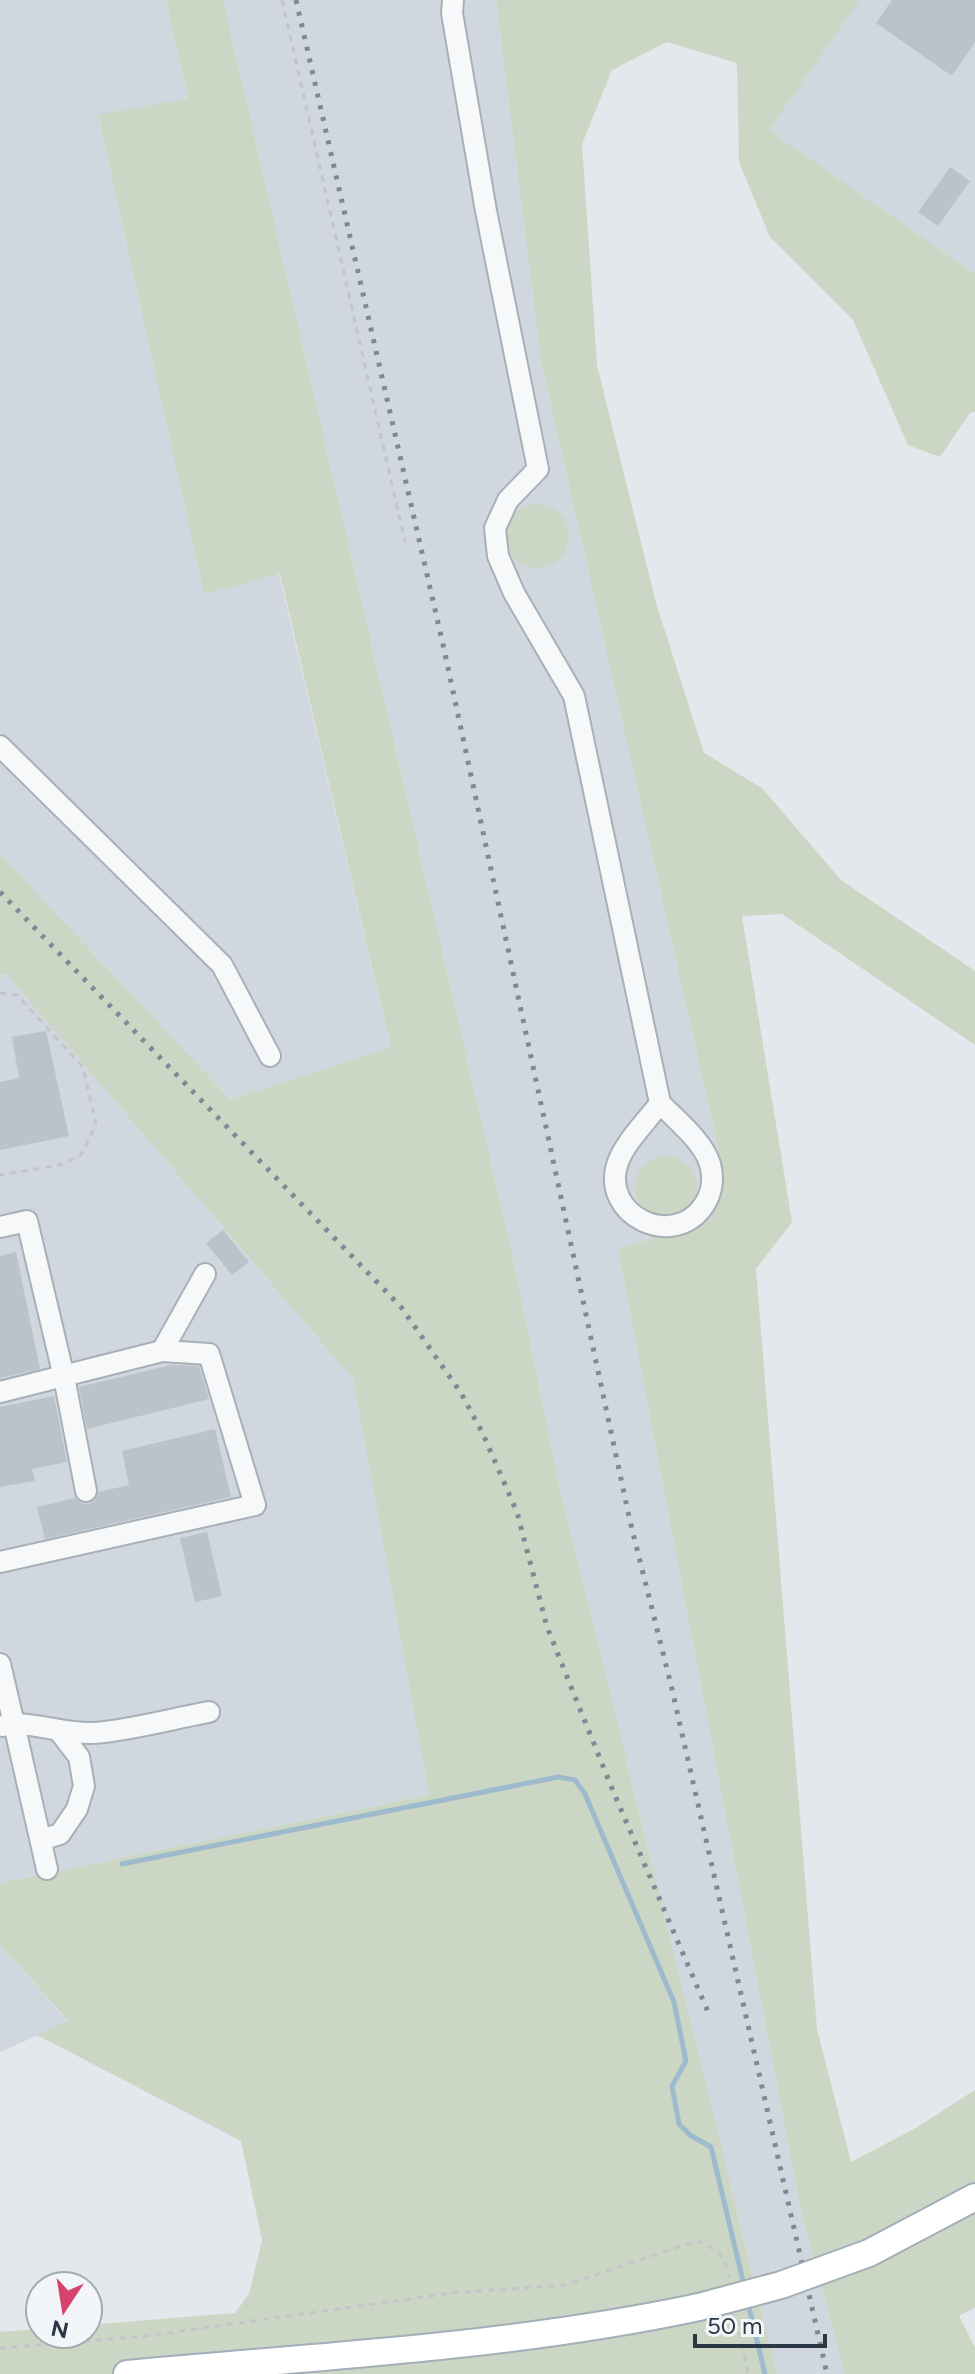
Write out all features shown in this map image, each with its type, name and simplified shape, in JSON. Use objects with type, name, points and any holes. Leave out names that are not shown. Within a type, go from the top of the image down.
[{"type":"main road","points":[[127,2374],[517,2338],[633,2321],[781,2285],[869,2253],[975,2197]]},
{"type":"lane","points":[[453,0],[452,13],[486,211],[538,469],[508,500],[495,528],[498,556],[514,593],[574,696],[660,1103],[701,1149],[707,1158],[712,1179],[707,1200],[693,1218],[662,1227],[640,1221],[631,1214],[623,1206],[616,1185],[618,1162],[623,1152],[660,1103]]},
{"type":"lane","points":[[0,746],[222,965],[270,1056]]},
{"type":"lane","points":[[0,1227],[27,1221],[64,1377],[86,1491]]},
{"type":"lane","points":[[162,1351],[205,1274]]},
{"type":"lane","points":[[0,1392],[162,1351],[209,1354],[255,1505],[0,1562]]},
{"type":"lane","points":[[0,1664],[7,1726],[47,1869]]},
{"type":"lane","points":[[7,1726],[37,1724],[59,1731],[95,1733],[209,1712]]},
{"type":"lane","points":[[41,1840],[60,1834],[77,1809],[84,1786],[79,1757],[59,1731]]},
{"type":"path","points":[[282,0],[405,542]]},
{"type":"path","points":[[0,993],[17,995],[83,1067],[96,1125],[81,1155],[60,1165],[0,1175]]},
{"type":"path","points":[[0,2348],[146,2336],[452,2293],[565,2285],[696,2241],[712,2246],[725,2259],[731,2288]]},
{"type":"path","points":[[737,2316],[748,2374]]},
{"type":"shaded area","points":[[0,0],[166,0],[188,98],[98,116],[204,593],[279,574],[391,1049],[230,1099],[0,854]]},
{"type":"shaded area","points":[[223,0],[496,0],[541,361],[718,1147],[712,1220],[618,1249],[801,2211],[845,2374],[777,2374],[560,1489],[512,1254]]},
{"type":"shaded area","points":[[860,0],[975,0],[975,274],[769,130]]},
{"type":"shaded area","points":[[6,974],[353,1379],[429,1795],[0,1883],[0,975]]},
{"type":"shaded area","points":[[0,1944],[68,2022],[0,2052]]},
{"type":"green space","points":[[166,0],[223,0],[512,1254],[560,1489],[777,2374],[0,2374],[0,2332],[24,2330],[24,2350],[104,2350],[104,2324],[235,2313],[249,2294],[262,2240],[241,2141],[37,2035],[68,2021],[0,1944],[0,1883],[429,1795],[353,1379],[6,974],[0,975],[0,854],[230,1099],[391,1048],[280,574],[204,594],[98,115],[188,98]]},
{"type":"green space","points":[[496,0],[860,0],[769,130],[975,274],[975,412],[970,413],[940,457],[908,445],[853,320],[770,237],[739,162],[737,63],[667,42],[612,70],[582,144],[597,365],[656,603],[704,753],[762,788],[841,880],[975,971],[975,1045],[782,914],[742,916],[792,1222],[756,1269],[817,2029],[851,2162],[914,2129],[975,2090],[975,2308],[959,2316],[975,2347],[975,2374],[845,2374],[801,2211],[618,1249],[712,1220],[718,1147],[541,361]]},
{"type":"green space","points":[[537,504],[555,510],[563,518],[569,536],[563,554],[555,562],[537,568],[519,562],[511,554],[505,536],[511,518],[519,510]]},
{"type":"green space","points":[[660,1156],[672,1156],[688,1165],[695,1175],[695,1199],[688,1209],[672,1218],[660,1218],[640,1204],[635,1193],[635,1181],[649,1161]]},
{"type":"building","points":[[892,0],[975,0],[975,42],[952,76],[876,23]]},
{"type":"building","points":[[950,167],[970,181],[938,226],[918,212]]},
{"type":"building","points":[[46,1031],[69,1136],[0,1150],[0,1082],[19,1078],[12,1037]]},
{"type":"building","points":[[223,1230],[249,1262],[232,1275],[206,1243]]},
{"type":"building","points":[[16,1252],[40,1369],[0,1378],[0,1256]]},
{"type":"building","points":[[171,1365],[199,1366],[209,1399],[87,1429],[79,1387]]},
{"type":"building","points":[[54,1396],[67,1462],[32,1469],[35,1481],[0,1487],[0,1407]]},
{"type":"building","points":[[215,1429],[231,1497],[45,1539],[37,1507],[75,1498],[89,1504],[99,1492],[129,1485],[122,1451]]},
{"type":"building","points":[[207,1532],[222,1596],[195,1602],[180,1538]]},
{"type":"waterway","points":[[122,1864],[558,1777],[575,1780],[585,1794],[674,2002],[686,2061],[672,2086],[679,2124],[690,2135],[711,2147],[744,2285]]},
{"type":"waterway","points":[[748,2303],[765,2374]]},
{"type":"railway","points":[[296,0],[444,649],[630,1521],[671,1685],[827,2374]]},
{"type":"railway","points":[[0,892],[401,1307],[461,1393],[483,1434],[517,1512],[547,1627],[613,1791],[709,2014]]}]
